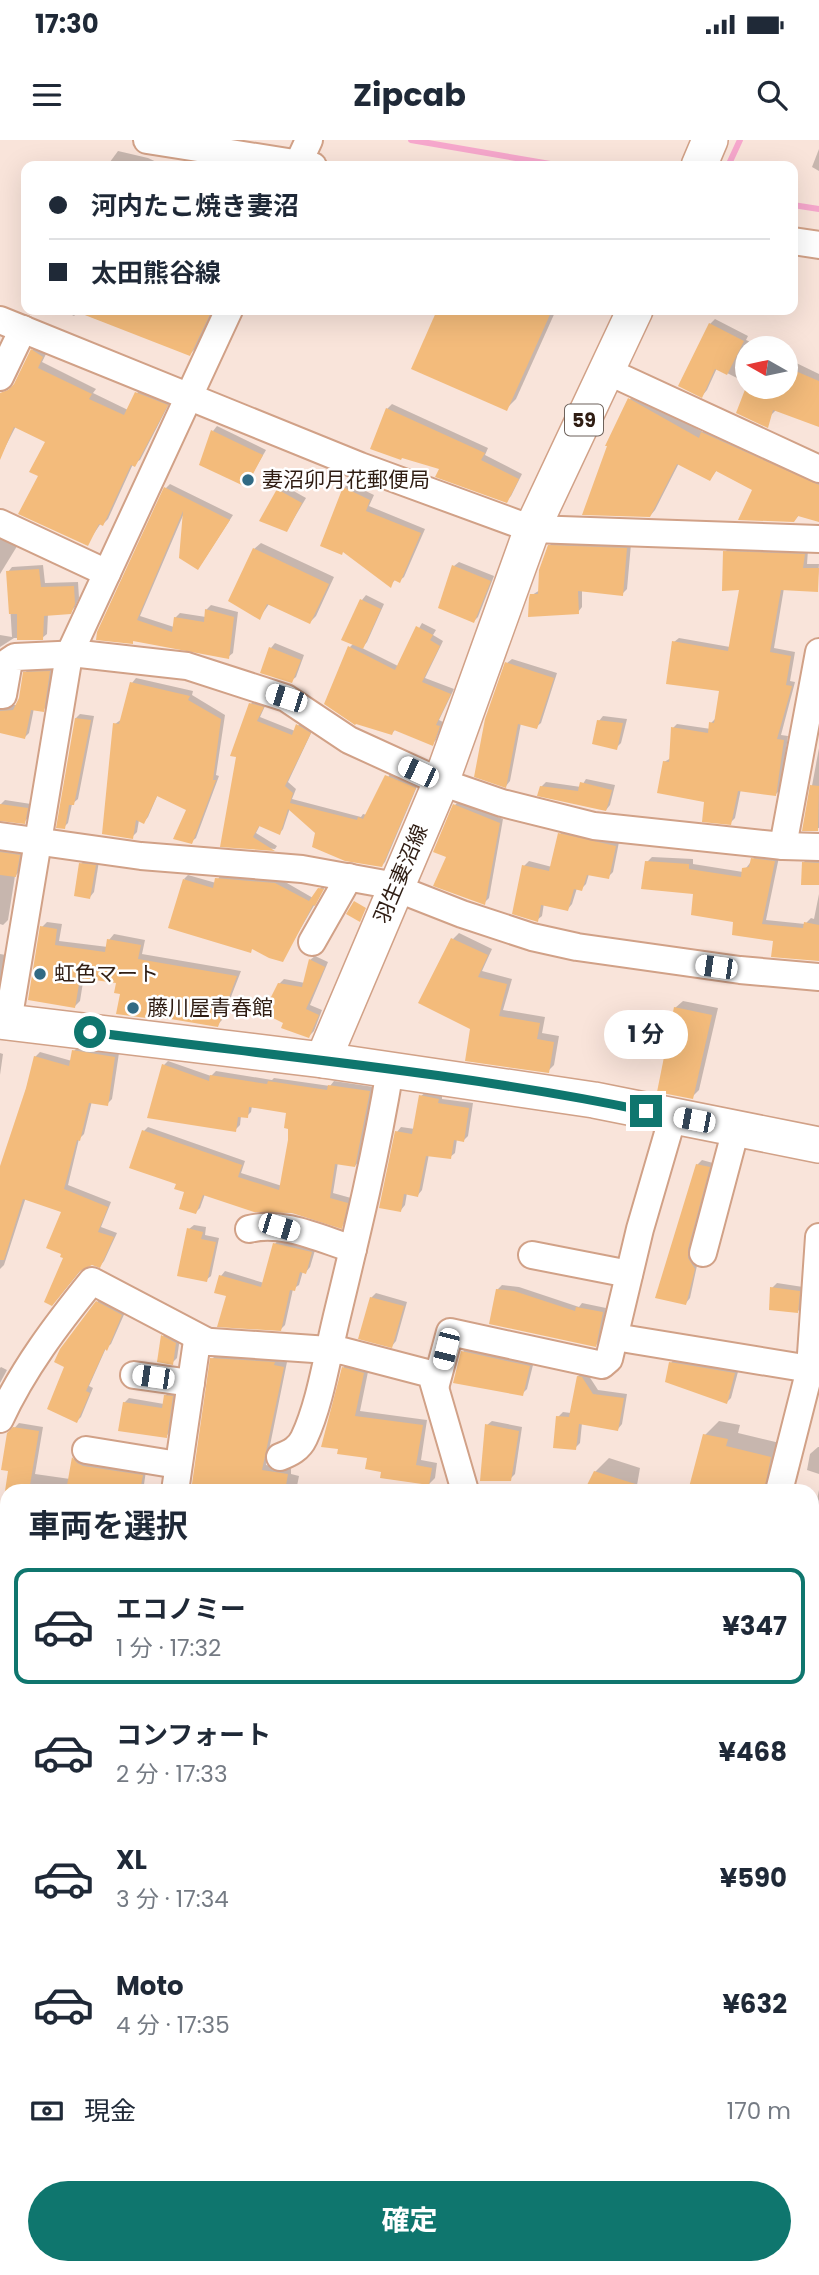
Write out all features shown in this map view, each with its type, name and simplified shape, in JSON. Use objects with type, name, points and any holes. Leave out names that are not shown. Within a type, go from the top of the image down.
[{"type":"main road","points":[[701,161],[710,140]]},
{"type":"main road","name":"羽生妻沼線","points":[[323,1060],[441,782],[532,530],[633,315]]},
{"type":"main road","points":[[4,1021],[323,1060],[594,1100],[819,1145]]},
{"type":"street","points":[[147,140],[304,159]]},
{"type":"street","points":[[798,242],[819,245]]},
{"type":"street","points":[[4,1021],[38,843],[69,655],[227,315]]},
{"type":"street","points":[[0,377],[11,324],[360,466],[532,530],[819,538]]},
{"type":"street","points":[[607,371],[819,469]]},
{"type":"street","points":[[0,523],[107,573]]},
{"type":"street","points":[[783,846],[819,652]]},
{"type":"street","points":[[0,695],[3,695],[9,661],[15,657],[80,654],[187,666],[286,698],[349,740],[441,782],[502,803],[594,826],[783,846],[819,847]]},
{"type":"street","points":[[0,836],[141,856],[302,869],[349,877],[396,886],[462,914],[532,937],[577,947],[740,970],[819,977]]},
{"type":"street","points":[[312,942],[349,877]]},
{"type":"street","points":[[280,1457],[295,1451],[304,1440],[330,1351],[373,1169],[390,1070]]},
{"type":"street","points":[[436,1384],[450,1332],[602,1365],[609,1359],[629,1274],[673,1116]]},
{"type":"street","points":[[702,1253],[736,1129]]},
{"type":"street","points":[[249,1229],[262,1225],[279,1227],[353,1249]]},
{"type":"street","points":[[781,1484],[810,1368],[819,1237]]},
{"type":"street","points":[[532,1255],[629,1274]]},
{"type":"street","points":[[2,1409],[57,1323],[92,1281],[208,1342]]},
{"type":"street","points":[[615,1337],[810,1368]]},
{"type":"street","points":[[176,1484],[197,1341],[343,1351],[431,1374],[463,1484]]},
{"type":"street","points":[[134,1375],[191,1383]]},
{"type":"street","points":[[86,1450],[178,1465]]},
{"type":"building","points":[[85,315],[210,315],[190,356]]},
{"type":"building","points":[[435,315],[550,315],[507,411],[411,369]]},
{"type":"building","points":[[709,323],[735,336],[735,359],[727,375],[715,369],[702,398],[678,386]]},
{"type":"building","points":[[31,349],[43,357],[38,368],[92,394],[89,399],[124,415],[135,392],[168,405],[135,467],[131,465],[103,526],[99,524],[88,546],[18,514],[38,476],[29,472],[45,442],[14,427],[0,460],[0,393],[14,384]]},
{"type":"building","points":[[798,372],[819,381],[819,427],[773,410],[768,428],[736,413],[741,399],[798,399]]},
{"type":"building","points":[[628,398],[699,438],[701,432],[819,485],[819,522],[798,516],[794,522],[738,520],[752,490],[716,471],[710,481],[677,464],[650,517],[582,515],[605,446]]},
{"type":"building","points":[[386,408],[485,453],[481,460],[519,479],[507,503],[435,477],[439,469],[370,449]]},
{"type":"building","points":[[211,430],[263,455],[246,487],[199,465]]},
{"type":"building","points":[[164,487],[230,520],[198,570],[179,558],[183,511],[137,620],[172,632],[174,617],[204,622],[205,609],[234,617],[229,659],[133,641],[133,644],[96,640],[97,632]]},
{"type":"building","points":[[343,487],[370,500],[366,511],[421,533],[400,583],[394,580],[391,588],[343,552],[342,555],[320,546]]},
{"type":"building","points":[[277,489],[302,503],[287,532],[259,521]]},
{"type":"building","points":[[548,545],[627,548],[623,596],[578,591],[579,614],[528,617],[530,594],[538,594],[539,570]]},
{"type":"building","points":[[253,548],[329,584],[310,624],[267,604],[260,620],[228,601]]},
{"type":"building","points":[[723,551],[805,554],[803,568],[819,568],[818,592],[781,590],[770,652],[791,656],[786,685],[792,686],[777,739],[784,740],[776,796],[738,791],[731,825],[702,822],[704,802],[657,793],[663,761],[669,762],[671,727],[708,733],[709,722],[714,723],[719,691],[666,684],[672,641],[728,651],[739,590],[722,591]]},
{"type":"building","points":[[452,565],[491,581],[474,623],[438,608]]},
{"type":"building","points":[[39,569],[41,587],[74,586],[75,604],[71,614],[44,616],[43,640],[17,640],[17,614],[9,614],[6,571]]},
{"type":"building","points":[[360,599],[381,609],[363,649],[341,640]]},
{"type":"building","points":[[416,626],[433,635],[430,640],[440,646],[422,682],[451,694],[436,725],[440,726],[433,746],[394,730],[392,735],[355,725],[324,704],[348,646],[395,670]]},
{"type":"building","points":[[269,647],[301,660],[292,683],[260,673]]},
{"type":"building","points":[[505,662],[554,678],[537,729],[518,724],[506,788],[474,777],[485,719]]},
{"type":"building","points":[[50,671],[44,712],[31,710],[25,739],[0,733],[0,711],[13,710],[19,698],[23,672]]},
{"type":"building","points":[[130,682],[190,696],[188,700],[221,719],[213,780],[216,780],[192,844],[173,839],[186,810],[157,796],[144,824],[136,820],[133,839],[102,834],[113,723],[119,724]]},
{"type":"building","points":[[249,703],[264,707],[257,721],[292,735],[296,724],[311,733],[285,786],[293,793],[290,803],[357,820],[358,817],[363,819],[385,775],[416,788],[382,867],[345,861],[312,847],[315,833],[288,809],[280,835],[259,826],[253,837],[275,851],[220,847],[236,757],[230,756]]},
{"type":"building","points":[[75,718],[91,720],[74,805],[69,805],[65,829],[56,828]]},
{"type":"building","points":[[597,720],[623,723],[617,750],[592,744]]},
{"type":"building","points":[[580,782],[612,790],[606,811],[537,796],[540,786],[578,791]]},
{"type":"building","points":[[810,785],[819,786],[818,831],[802,831]]},
{"type":"building","points":[[0,804],[28,808],[25,824],[0,821]]},
{"type":"building","points":[[453,804],[500,823],[485,905],[433,886],[446,857],[433,852]]},
{"type":"building","points":[[558,833],[616,846],[609,879],[587,875],[582,891],[574,889],[568,911],[541,905],[538,922],[512,914],[522,865],[549,871]]},
{"type":"building","points":[[0,852],[20,855],[16,877],[0,875]]},
{"type":"building","points":[[751,858],[775,861],[762,924],[803,928],[804,922],[819,925],[819,961],[771,957],[773,941],[732,935],[733,922],[691,915],[693,894],[641,889],[645,861],[689,864],[689,869],[741,877],[742,868],[749,867]]},
{"type":"building","points":[[802,862],[819,863],[819,885],[801,885]]},
{"type":"building","points":[[79,863],[96,865],[90,899],[74,896]]},
{"type":"building","points":[[215,878],[275,883],[309,901],[318,888],[324,889],[283,962],[252,949],[251,953],[168,928],[183,879],[213,888]]},
{"type":"building","points":[[354,901],[366,908],[360,922],[346,914]]},
{"type":"building","points":[[40,926],[57,929],[55,945],[105,952],[107,939],[141,945],[138,959],[237,976],[218,1027],[147,1015],[146,1018],[116,1014],[120,994],[114,993],[116,983],[80,978],[75,1008],[28,1000]]},
{"type":"building","points":[[451,938],[488,955],[478,977],[507,984],[499,1016],[540,1023],[537,1039],[554,1042],[549,1073],[465,1061],[470,1029],[418,1003]]},
{"type":"building","points":[[309,959],[325,967],[306,1009],[319,1015],[309,1038],[281,1028],[283,1023],[263,1013],[278,983],[302,987]]},
{"type":"building","points":[[674,1007],[712,1015],[693,1099],[657,1092]]},
{"type":"building","points":[[72,1050],[115,1057],[108,1106],[89,1103],[64,1189],[108,1207],[98,1232],[114,1237],[100,1268],[92,1265],[80,1271],[52,1306],[44,1302],[63,1258],[60,1257],[61,1254],[46,1248],[61,1212],[23,1199],[4,1260],[0,1260],[0,1166],[34,1056],[69,1066]]},
{"type":"building","points":[[162,1064],[209,1081],[210,1075],[327,1090],[328,1085],[370,1091],[355,1167],[335,1164],[330,1198],[348,1203],[342,1229],[292,1213],[254,1212],[203,1195],[196,1214],[179,1209],[184,1192],[174,1189],[176,1184],[129,1168],[142,1130],[242,1165],[238,1177],[279,1190],[288,1140],[288,1129],[284,1128],[286,1113],[249,1107],[248,1118],[238,1117],[236,1132],[147,1118]]},
{"type":"building","points":[[419,1095],[439,1099],[438,1103],[469,1108],[464,1142],[454,1140],[451,1159],[426,1156],[418,1197],[404,1194],[401,1212],[379,1208],[395,1131],[412,1134]]},
{"type":"building","points":[[696,1164],[710,1167],[688,1249],[688,1258],[695,1269],[686,1305],[655,1298]]},
{"type":"building","points":[[187,1228],[203,1232],[201,1239],[216,1242],[207,1282],[177,1276]]},
{"type":"building","points":[[273,1243],[312,1252],[306,1274],[300,1272],[295,1291],[290,1290],[281,1331],[217,1327],[226,1296],[214,1293],[219,1275],[261,1287]]},
{"type":"building","points":[[770,1287],[800,1291],[798,1313],[769,1310]]},
{"type":"building","points":[[496,1289],[514,1291],[575,1311],[576,1307],[603,1312],[596,1347],[489,1324]]},
{"type":"building","points":[[370,1297],[404,1306],[392,1348],[358,1339]]},
{"type":"building","points":[[96,1301],[122,1315],[86,1391],[90,1393],[77,1423],[47,1409],[64,1367],[54,1362],[60,1349]]},
{"type":"building","points":[[161,1335],[176,1343],[173,1365],[157,1362]]},
{"type":"building","points":[[461,1351],[530,1366],[523,1396],[453,1383]]},
{"type":"building","points":[[210,1358],[275,1362],[274,1365],[284,1367],[262,1470],[288,1474],[286,1484],[192,1484]]},
{"type":"building","points":[[669,1362],[735,1373],[727,1404],[665,1382]]},
{"type":"building","points":[[342,1367],[364,1373],[355,1416],[423,1425],[416,1465],[432,1468],[429,1484],[380,1478],[381,1472],[365,1469],[367,1458],[337,1454],[338,1449],[321,1447]]},
{"type":"building","points":[[577,1376],[582,1377],[593,1394],[624,1398],[618,1431],[579,1424],[576,1450],[553,1448],[556,1416],[569,1417]]},
{"type":"building","points":[[164,1395],[173,1396],[167,1438],[118,1431],[123,1402],[162,1408]]},
{"type":"building","points":[[485,1424],[519,1431],[511,1481],[480,1481]]},
{"type":"building","points":[[13,1427],[39,1431],[30,1484],[6,1484],[8,1471],[1,1470],[7,1433]]},
{"type":"building","points":[[703,1434],[728,1439],[726,1446],[771,1457],[765,1484],[690,1484]]},
{"type":"building","points":[[72,1457],[83,1466],[143,1475],[141,1484],[67,1484]]},
{"type":"building","points":[[594,1471],[635,1484],[588,1484]]},
{"type":"waterway","points":[[411,140],[533,161]]},
{"type":"waterway","points":[[730,161],[740,140]]},
{"type":"waterway","points":[[798,206],[819,209]]},
{"type":"place","name":"妻沼卯月花郵便局","points":[[248,480]]},
{"type":"place","name":"虹色マート","points":[[40,974]]},
{"type":"place","name":"藤川屋青春館","points":[[133,1008]]},
{"type":"route","points":[[90,1032],[323,1060],[594,1100],[646,1111]]}]
